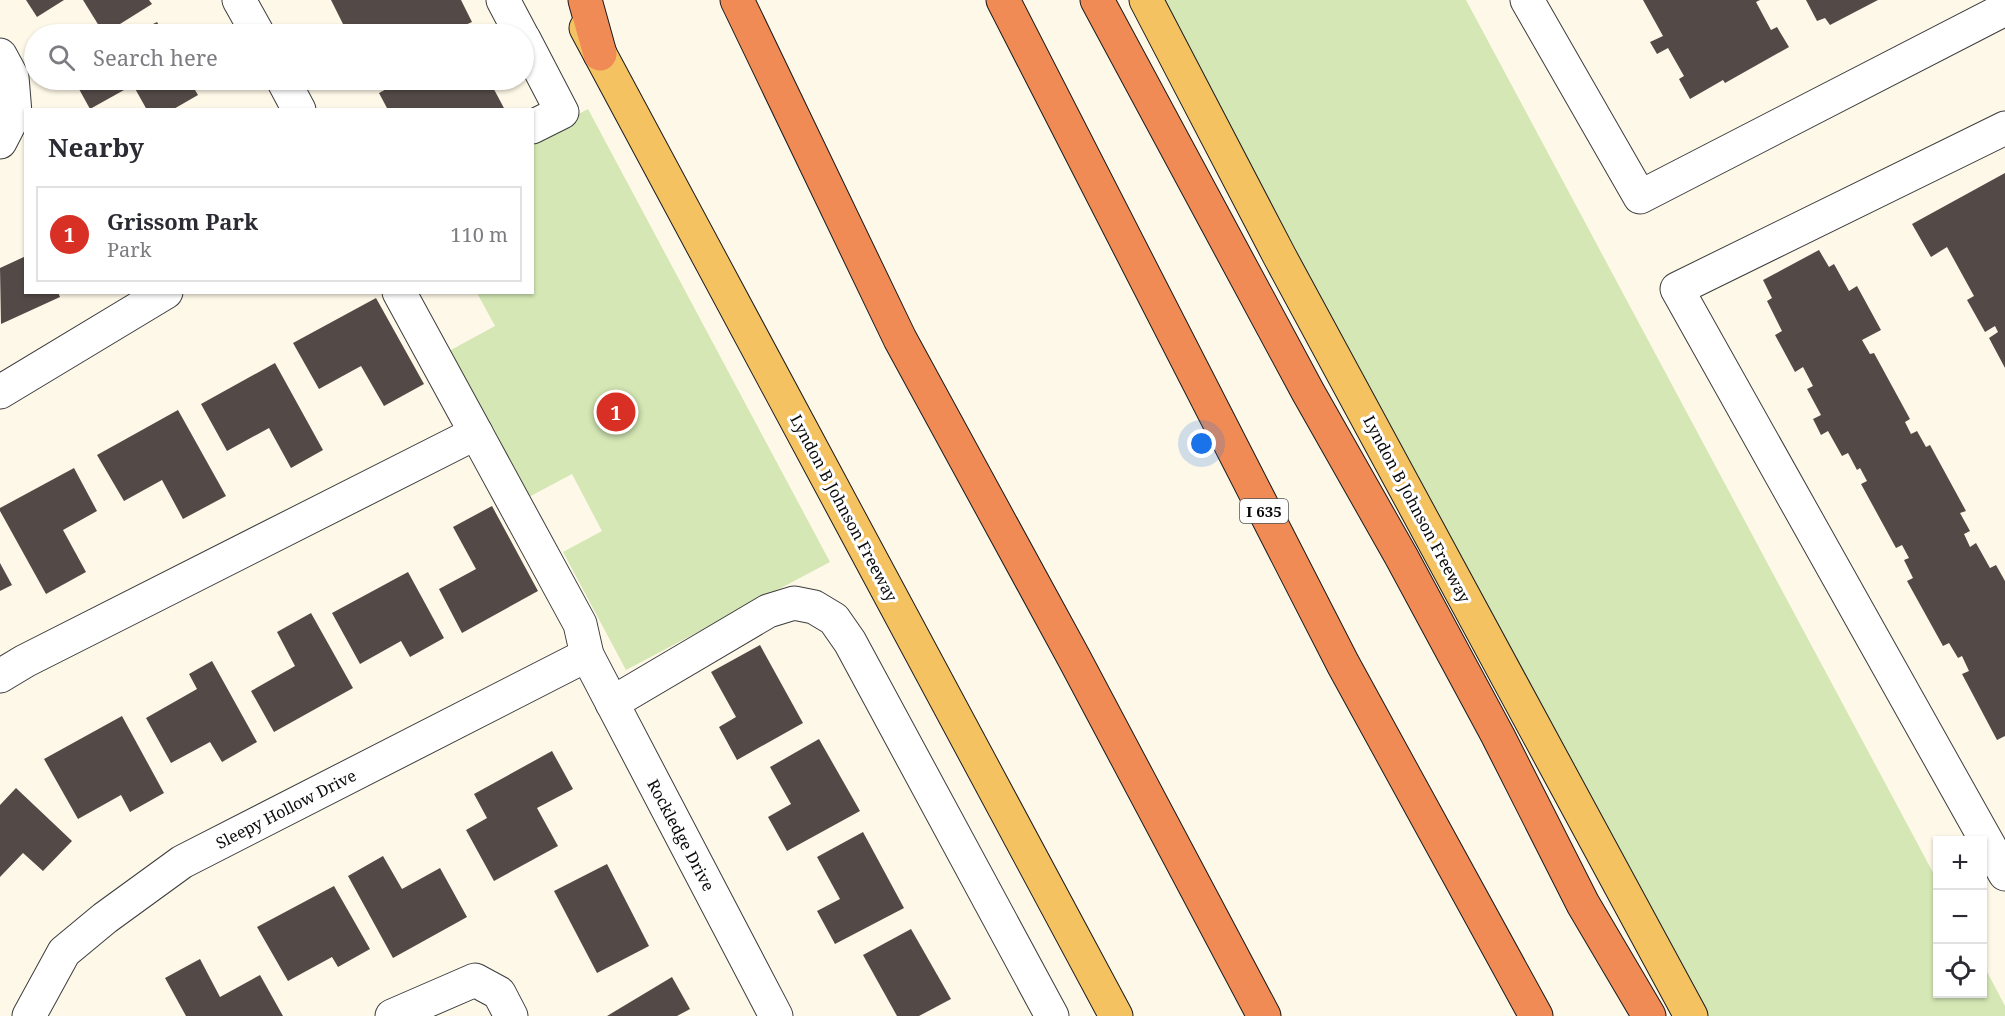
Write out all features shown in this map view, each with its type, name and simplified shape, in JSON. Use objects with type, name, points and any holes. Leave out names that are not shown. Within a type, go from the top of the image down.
[{"type":"highway","points":[[585,0],[600,54]]},
{"type":"highway","points":[[737,0],[900,339],[1074,658],[1264,1016]]},
{"type":"highway","name":"I 635","points":[[1003,0],[1343,664],[1536,1016]]},
{"type":"highway","points":[[1096,0],[1308,392],[1493,726],[1583,904],[1649,1016]]},
{"type":"main road","name":"Lyndon B Johnson Freeway","points":[[571,0],[1116,1016]]},
{"type":"main road","name":"Lyndon B Johnson Freeway","points":[[1146,0],[1280,257],[1691,1016]]},
{"type":"street","points":[[239,0],[252,24]]},
{"type":"street","points":[[503,0],[516,24]]},
{"type":"street","points":[[1527,0],[1640,197],[2005,9]]},
{"type":"street","points":[[0,55],[12,77],[15,113],[0,142]]},
{"type":"street","points":[[534,58],[562,112],[534,126]]},
{"type":"street","points":[[288,90],[298,108]]},
{"type":"street","points":[[2005,128],[1677,289],[2005,874]]},
{"type":"street","points":[[0,392],[163,294]]},
{"type":"street","name":"Rockledge Drive","points":[[400,294],[580,624],[587,655],[776,1016]]},
{"type":"street","points":[[0,676],[36,655],[476,433]]},
{"type":"street","points":[[612,703],[768,611],[794,603],[814,607],[834,619],[856,653],[1052,1016]]},
{"type":"street","name":"Sleepy Hollow Drive","points":[[29,1016],[64,952],[105,918],[182,862],[587,655]]},
{"type":"street","points":[[392,1016],[475,980],[499,993],[511,1016]]},
{"type":"green space","points":[[1140,0],[1466,0],[1933,873],[1933,998],[1987,998],[1987,972],[2005,1006],[2005,1016],[1686,1016]]},
{"type":"green space","points":[[588,109],[830,562],[626,670],[563,552],[602,531],[572,474],[527,498],[449,351],[495,326],[478,294],[534,294],[534,137]]},
{"type":"building","points":[[26,0],[64,0],[37,17]]},
{"type":"building","points":[[83,0],[149,0],[152,4],[120,24],[98,24]]},
{"type":"building","points":[[331,0],[461,0],[472,22],[468,24],[343,24]]},
{"type":"building","points":[[1643,0],[1760,0],[1756,2],[1771,30],[1777,27],[1789,47],[1725,83],[1723,80],[1690,99],[1679,79],[1684,76],[1668,48],[1657,54],[1650,42],[1663,36]]},
{"type":"building","points":[[1806,0],[1878,0],[1830,25],[1825,18],[1817,21]]},
{"type":"building","points":[[80,90],[124,90],[92,108],[89,108]]},
{"type":"building","points":[[136,90],[195,90],[198,95],[175,108],[146,108]]},
{"type":"building","points":[[385,90],[494,90],[504,108],[387,108],[379,93]]},
{"type":"building","points":[[2005,173],[2005,368],[1989,338],[1998,332],[1995,326],[1985,332],[1967,300],[1974,296],[1947,247],[1931,257],[1912,224]]},
{"type":"building","points":[[1819,250],[1829,267],[1834,264],[1849,291],[1857,286],[1881,330],[1862,340],[1870,354],[1874,353],[1910,419],[1905,422],[1911,434],[1917,431],[1926,447],[1930,445],[1966,511],[1960,513],[1970,531],[1964,534],[1970,547],[1976,543],[1990,568],[1996,565],[2005,581],[2005,736],[1997,740],[1962,674],[1969,671],[1962,656],[1958,658],[1949,643],[1943,646],[1907,581],[1913,578],[1904,560],[1909,558],[1902,545],[1896,548],[1861,484],[1867,481],[1860,468],[1857,470],[1848,453],[1842,456],[1828,431],[1821,435],[1813,419],[1821,415],[1807,389],[1813,386],[1803,367],[1795,372],[1775,335],[1782,331],[1767,301],[1772,298],[1763,280]]},
{"type":"building","points":[[24,257],[24,294],[59,294],[60,297],[1,324],[0,268]]},
{"type":"building","points":[[376,298],[424,384],[384,406],[361,366],[319,389],[293,343]]},
{"type":"building","points":[[275,363],[323,450],[291,468],[269,428],[227,451],[201,404]]},
{"type":"building","points":[[178,410],[226,496],[183,519],[162,480],[124,501],[97,455]]},
{"type":"building","points":[[74,468],[97,511],[63,530],[86,572],[46,594],[0,508]]},
{"type":"building","points":[[492,506],[538,591],[462,633],[439,589],[476,569],[453,527]]},
{"type":"building","points":[[0,563],[12,585],[0,591]]},
{"type":"building","points":[[408,572],[444,638],[410,657],[401,641],[360,664],[332,613]]},
{"type":"building","points":[[311,613],[353,688],[274,732],[251,691],[295,666],[277,632]]},
{"type":"building","points":[[760,645],[803,723],[737,760],[719,727],[736,717],[711,672]]},
{"type":"building","points":[[212,661],[257,742],[222,762],[210,742],[171,763],[146,718],[197,689],[189,674]]},
{"type":"building","points":[[122,716],[164,793],[130,812],[121,795],[78,819],[44,759]]},
{"type":"building","points":[[819,739],[860,811],[787,851],[768,817],[791,804],[770,767]]},
{"type":"building","points":[[552,751],[573,789],[537,808],[558,846],[494,881],[466,830],[487,818],[474,794]]},
{"type":"building","points":[[16,788],[72,841],[43,871],[23,853],[0,877],[0,805]]},
{"type":"building","points":[[863,832],[904,908],[835,944],[817,911],[840,899],[817,857]]},
{"type":"building","points":[[383,856],[402,889],[440,868],[467,917],[393,958],[348,876]]},
{"type":"building","points":[[607,864],[649,946],[597,973],[554,891]]},
{"type":"building","points":[[334,886],[370,949],[338,967],[332,957],[288,981],[257,927]]},
{"type":"building","points":[[911,929],[951,999],[919,1016],[897,1016],[863,955]]},
{"type":"building","points":[[200,959],[220,997],[260,975],[283,1016],[186,1016],[165,978]]},
{"type":"building","points":[[672,977],[690,1009],[677,1016],[607,1016]]},
{"type":"place","name":"Grissom Park","points":[[616,412]]}]
